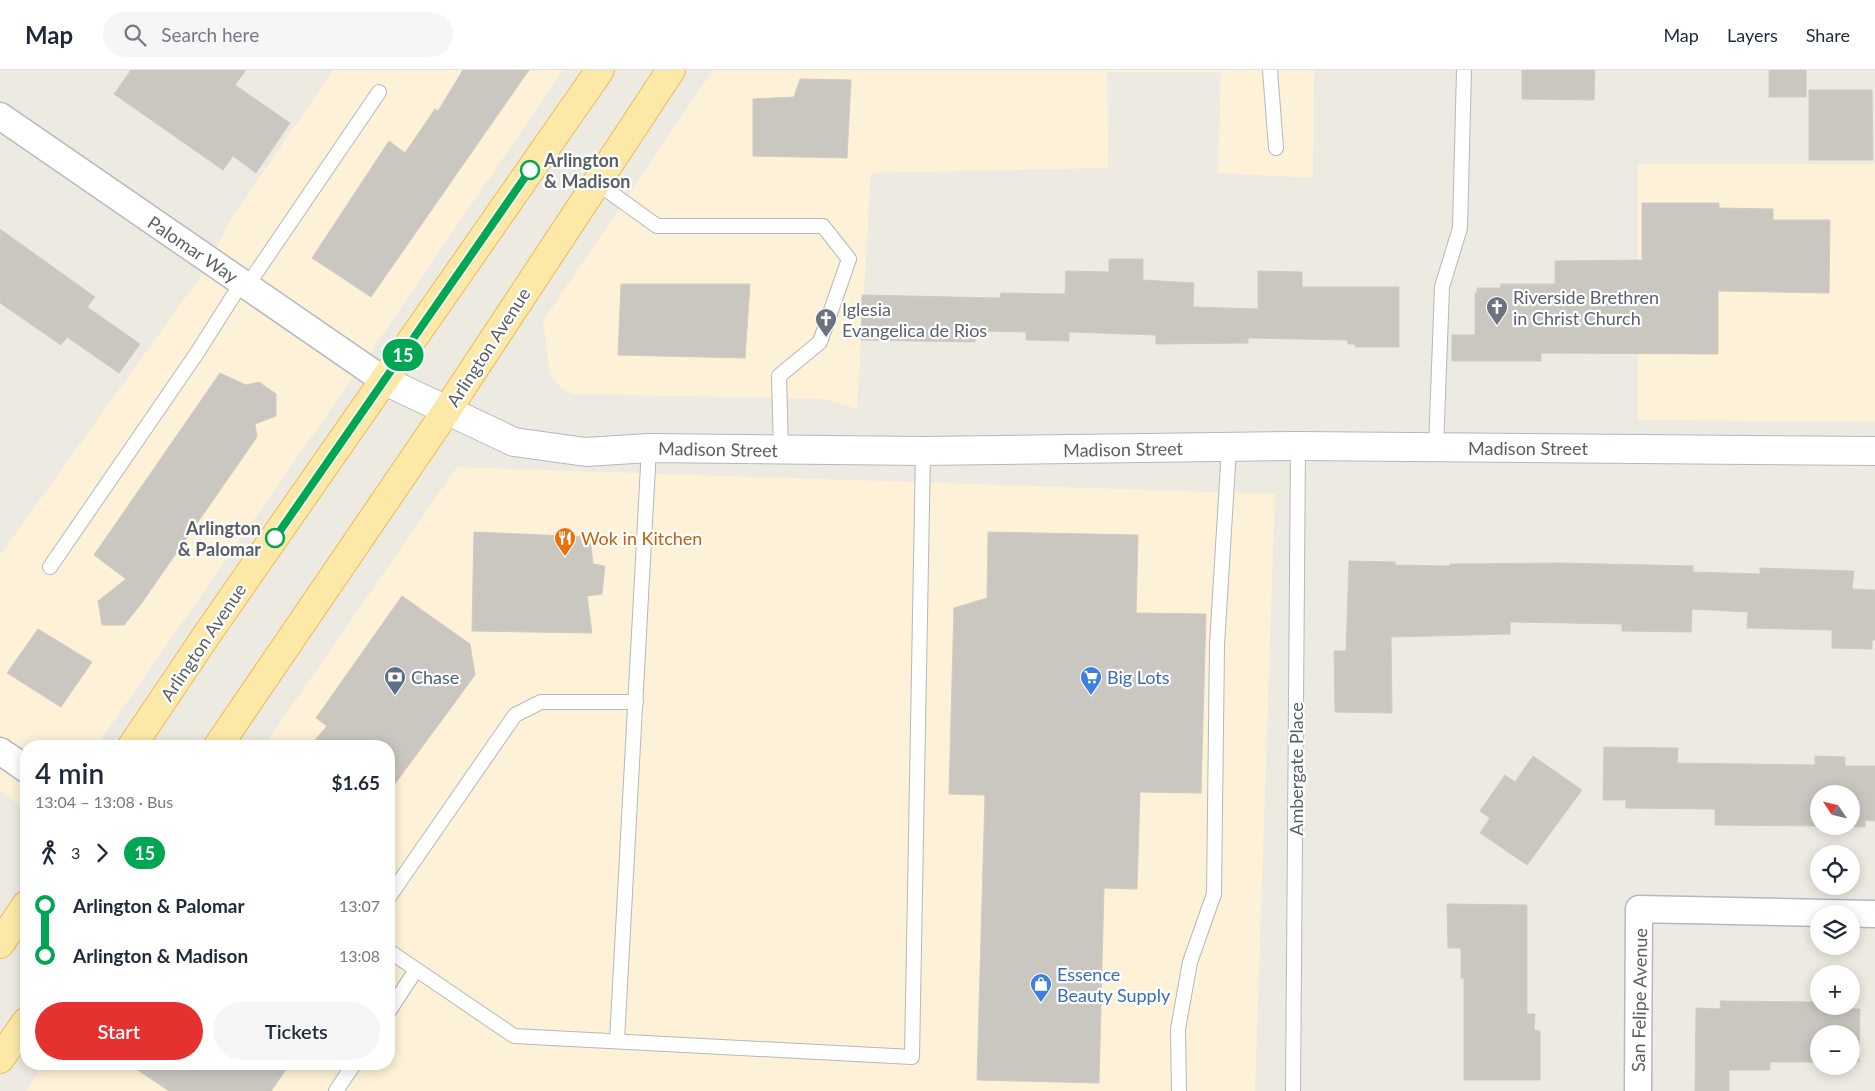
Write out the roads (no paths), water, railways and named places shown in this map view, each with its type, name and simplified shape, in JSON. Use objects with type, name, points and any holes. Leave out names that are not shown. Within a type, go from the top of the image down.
[{"type":"main road","name":"Arlington Avenue","points":[[136,740],[210,630],[600,70]]},
{"type":"main road","name":"Arlington Avenue","points":[[222,740],[447,410],[672,70]]},
{"type":"main road","name":"Madison Street","points":[[385,381],[514,442],[586,452],[649,448],[923,451],[1298,446],[1875,451]]},
{"type":"main road","points":[[0,944],[20,914]]},
{"type":"main road","points":[[0,1059],[20,1031]]},
{"type":"street","name":"Palomar Way","points":[[0,116],[385,381]]},
{"type":"street","points":[[0,751],[20,766]]},
{"type":"street","name":"San Felipe Avenue","points":[[1638,1091],[1640,909],[1875,914]]},
{"type":"lane","points":[[1270,70],[1276,148]]},
{"type":"lane","points":[[1436,448],[1442,287],[1460,228],[1464,70]]},
{"type":"lane","points":[[50,567],[244,284],[379,92]]},
{"type":"lane","points":[[597,183],[658,226],[823,226],[849,259],[820,342],[779,376],[781,449]]},
{"type":"lane","name":"Ambergate Place","points":[[1293,1091],[1298,446]]},
{"type":"lane","points":[[617,1042],[649,448]]},
{"type":"lane","points":[[1178,1091],[1180,1020],[1190,962],[1214,894],[1217,645],[1228,448]]},
{"type":"lane","points":[[395,955],[514,1036],[912,1057],[923,451]]},
{"type":"lane","points":[[395,888],[515,715],[541,702],[636,702]]},
{"type":"lane","points":[[395,1002],[416,970]]},
{"type":"lane","points":[[336,1091],[350,1070]]},
{"type":"place","name":"Arlington & Madison","points":[[530,170]]},
{"type":"place","name":"Riverside Brethren in Christ Church","points":[[1497,326]]},
{"type":"place","name":"Iglesia Evangelica de Rios","points":[[826,338]]},
{"type":"place","name":"Arlington & Palomar","points":[[275,538]]},
{"type":"place","name":"Wok in Kitchen","points":[[565,557]]},
{"type":"place","name":"Chase","points":[[395,696]]},
{"type":"place","name":"Big Lots","points":[[1091,696]]},
{"type":"place","name":"Essence Beauty Supply","points":[[1041,1003]]}]
